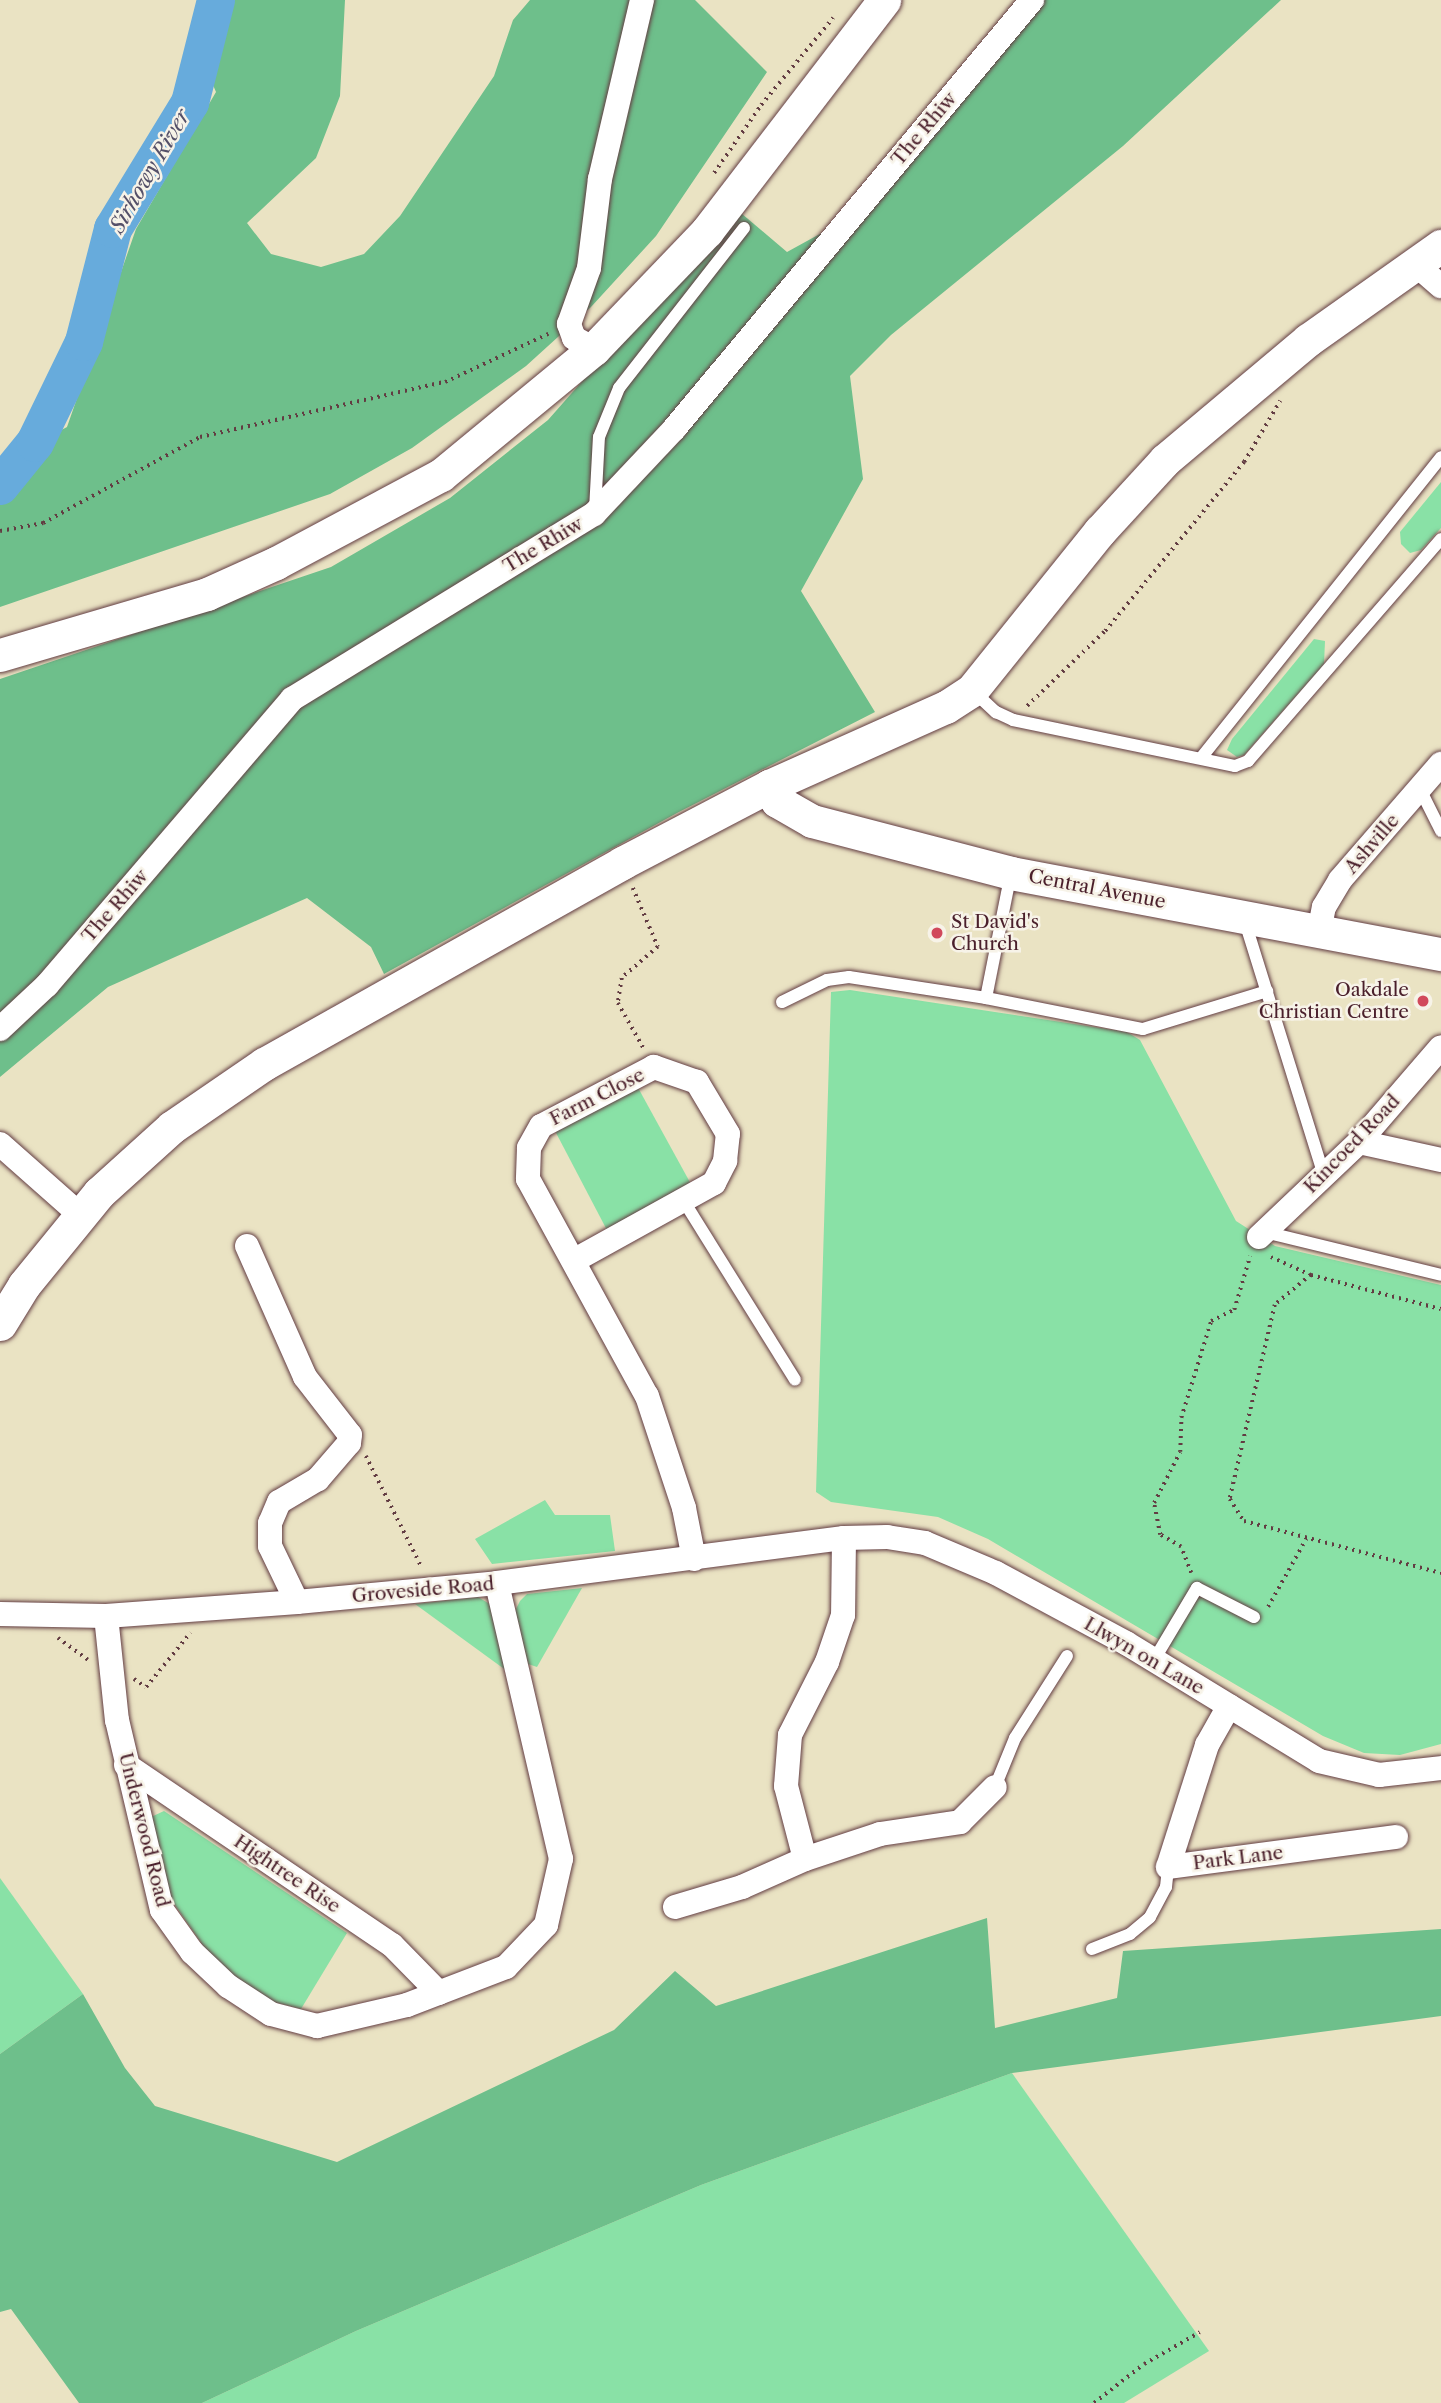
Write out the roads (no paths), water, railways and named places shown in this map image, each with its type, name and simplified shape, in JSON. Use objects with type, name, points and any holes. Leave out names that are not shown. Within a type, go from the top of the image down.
[{"type":"street","points":[[594,349],[574,338],[569,324],[589,268],[600,179],[642,0]]},
{"type":"street","points":[[0,655],[207,594],[276,563],[441,475],[594,349],[707,232],[884,0]]},
{"type":"street","name":"The Rhiw","points":[[0,1029],[47,985],[292,699],[594,514],[674,429],[1032,0]]},
{"type":"street","points":[[0,1324],[79,1214],[172,1127],[264,1064],[622,863],[769,786],[946,708],[972,690],[1100,531],[1165,460],[1291,353],[1413,262],[1441,246]]},
{"type":"street","points":[[1413,262],[1441,286]]},
{"type":"street","name":"Ashville","points":[[1319,932],[1324,907],[1340,880],[1441,764]]},
{"type":"street","name":"Central Avenue","points":[[769,786],[777,801],[811,821],[1011,873],[1441,954]]},
{"type":"street","name":"Kincoed Road","points":[[1259,1239],[1359,1142],[1441,1047]]},
{"type":"street","name":"Farm Close","points":[[575,1260],[685,1203],[715,1183],[725,1161],[728,1133],[696,1082],[654,1067],[541,1126],[529,1148],[528,1178],[648,1395],[684,1508],[694,1559]]},
{"type":"street","points":[[1359,1142],[1441,1160]]},
{"type":"street","points":[[0,1144],[79,1214]]},
{"type":"street","points":[[247,1246],[305,1377],[350,1435],[349,1443],[318,1479],[279,1502],[270,1523],[270,1546],[297,1602]]},
{"type":"street","name":"Llwyn on Lane","points":[[844,1538],[887,1537],[925,1543],[996,1573],[1154,1660],[1318,1761],[1379,1775],[1441,1769]]},
{"type":"street","points":[[805,1859],[786,1786],[790,1735],[827,1662],[843,1615],[844,1538]]},
{"type":"street","name":"Groveside Road","points":[[6,1614],[106,1616],[297,1602],[497,1583],[844,1538]]},
{"type":"street","name":"Underwood Road","points":[[106,1616],[126,1765],[162,1910],[192,1952],[228,1986],[271,2014],[317,2026],[407,2006],[506,1967],[546,1925],[561,1859],[497,1583]]},
{"type":"street","name":"Park Lane","points":[[1230,1706],[1207,1745],[1168,1867],[1396,1837]]},
{"type":"street","name":"Hightree Rise","points":[[126,1765],[392,1945],[439,1993]]},
{"type":"street","points":[[675,1907],[742,1887],[805,1859],[880,1834],[960,1822],[995,1787]]},
{"type":"lane","points":[[594,514],[599,437],[619,388],[744,228]]},
{"type":"lane","points":[[1201,758],[1441,457]]},
{"type":"lane","points":[[972,690],[996,712],[1013,720],[1235,766],[1248,761],[1441,539]]},
{"type":"lane","points":[[1420,789],[1441,831]]},
{"type":"lane","points":[[986,998],[1011,873]]},
{"type":"lane","points":[[1244,918],[1324,1175]]},
{"type":"lane","points":[[782,1002],[827,980],[849,978],[986,998],[1143,1029],[1267,991]]},
{"type":"lane","points":[[685,1203],[795,1380]]},
{"type":"lane","points":[[1259,1239],[1441,1275]]},
{"type":"lane","points":[[1154,1660],[1197,1588],[1254,1617]]},
{"type":"lane","points":[[995,1787],[1015,1738],[1067,1656]]},
{"type":"lane","points":[[1092,1950],[1129,1934],[1150,1917],[1166,1887],[1168,1867]]},
{"type":"waterway","name":"Sirhowy River","points":[[0,486],[35,443],[84,342],[113,229],[190,103],[216,0]]},
{"type":"place","name":"St David's Church","points":[[937,933]]},
{"type":"place","name":"Oakdale Christian Centre","points":[[1423,1001]]}]
